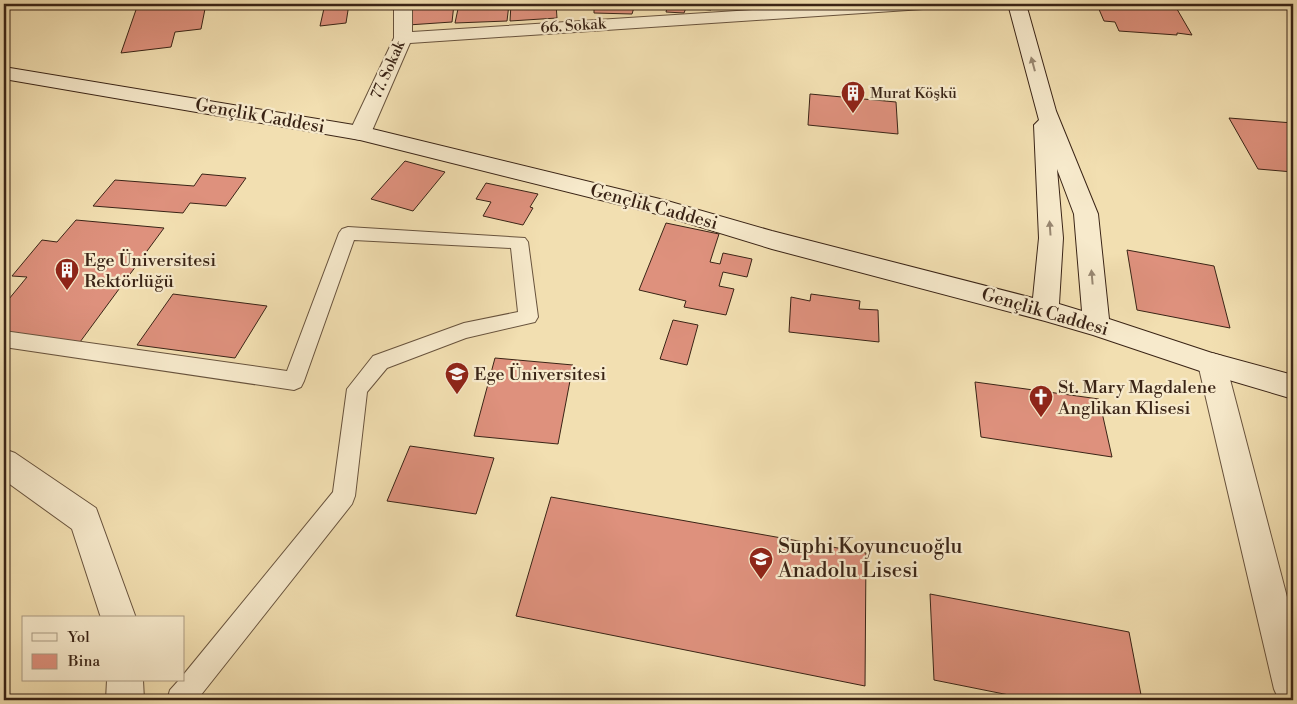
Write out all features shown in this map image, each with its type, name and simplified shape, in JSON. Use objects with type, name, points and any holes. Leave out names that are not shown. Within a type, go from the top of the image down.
[{"type":"main road","name":"77. Sokak","points":[[360,133],[403,38],[403,4]]},
{"type":"main road","name":"66. Sokak","points":[[403,38],[593,18],[923,4]]},
{"type":"main road","points":[[1017,4],[1046,110],[1086,214],[1096,326]]},
{"type":"main road","name":"Gençlik Caddesi","points":[[4,73],[360,133],[664,208],[772,240],[1045,311],[1212,364],[1293,387]]},
{"type":"main road","points":[[1045,311],[1050,238],[1045,152],[1046,110]]},
{"type":"main road","points":[[1212,364],[1293,689]]},
{"type":"main road","points":[[4,463],[85,519],[118,616]]},
{"type":"main road","points":[[125,682],[125,700]]},
{"type":"lane","points":[[4,340],[294,381],[348,233],[519,242],[528,317],[464,331],[380,362],[357,389],[344,496],[180,700]]},
{"type":"building","points":[[138,4],[206,4],[201,29],[175,32],[171,47],[121,53]]},
{"type":"building","points":[[325,4],[349,4],[346,23],[320,26]]},
{"type":"building","points":[[412,4],[454,4],[452,22],[408,25]]},
{"type":"building","points":[[459,4],[509,4],[507,21],[455,23]]},
{"type":"building","points":[[511,4],[556,4],[557,18],[510,21]]},
{"type":"building","points":[[594,4],[635,4],[632,14],[594,13]]},
{"type":"building","points":[[668,4],[712,4],[711,10],[686,8],[684,13],[666,12]]},
{"type":"building","points":[[715,4],[738,4],[738,10],[715,8]]},
{"type":"building","points":[[1107,4],[1174,4],[1192,35],[1119,31],[1115,22],[1104,21],[1098,7],[1109,8]]},
{"type":"building","name":"Murat Köşkü","points":[[810,94],[896,102],[898,134],[808,125]]},
{"type":"building","points":[[1229,118],[1293,123],[1293,172],[1258,169]]},
{"type":"building","points":[[405,161],[445,172],[413,211],[371,199]]},
{"type":"building","points":[[202,174],[246,178],[226,206],[190,203],[183,213],[93,206],[115,180],[194,186]]},
{"type":"building","points":[[486,183],[538,194],[530,207],[533,208],[523,225],[483,216],[491,202],[476,199]]},
{"type":"building","name":"Ege Üniversitesi Rektörlüğü","points":[[76,220],[164,228],[80,342],[4,334],[4,305],[27,277],[12,276],[42,240],[57,242]]},
{"type":"building","points":[[666,223],[719,234],[710,262],[720,264],[723,253],[752,259],[747,277],[723,272],[719,286],[734,289],[726,315],[684,307],[686,301],[639,290]]},
{"type":"building","points":[[1127,250],[1214,266],[1230,328],[1137,310]]},
{"type":"building","points":[[173,294],[267,306],[235,358],[137,345]]},
{"type":"building","points":[[811,294],[860,301],[859,309],[878,310],[879,342],[789,332],[791,297],[810,301]]},
{"type":"building","points":[[673,320],[698,325],[687,365],[660,359]]},
{"type":"building","points":[[495,358],[573,365],[558,444],[474,436]]},
{"type":"building","name":"St. Mary Magdalene Anglikan Klisesi","points":[[975,382],[1099,399],[1112,457],[981,437]]},
{"type":"building","points":[[410,446],[494,458],[476,514],[387,501]]},
{"type":"building","points":[[551,497],[866,553],[865,686],[516,616]]},
{"type":"building","points":[[930,594],[1129,632],[1142,700],[1034,700],[934,680]]},
{"type":"place","name":"Murat Köşkü","points":[[853,114]]},
{"type":"place","name":"Ege Üniversitesi Rektörlüğü","points":[[67,291]]},
{"type":"place","name":"Ege Üniversitesi","points":[[457,395]]},
{"type":"place","name":"St. Mary Magdalene Anglikan Klisesi","points":[[1041,418]]},
{"type":"place","name":"Suphi Koyuncuoğlu Anadolu Lisesi","points":[[761,580]]}]
